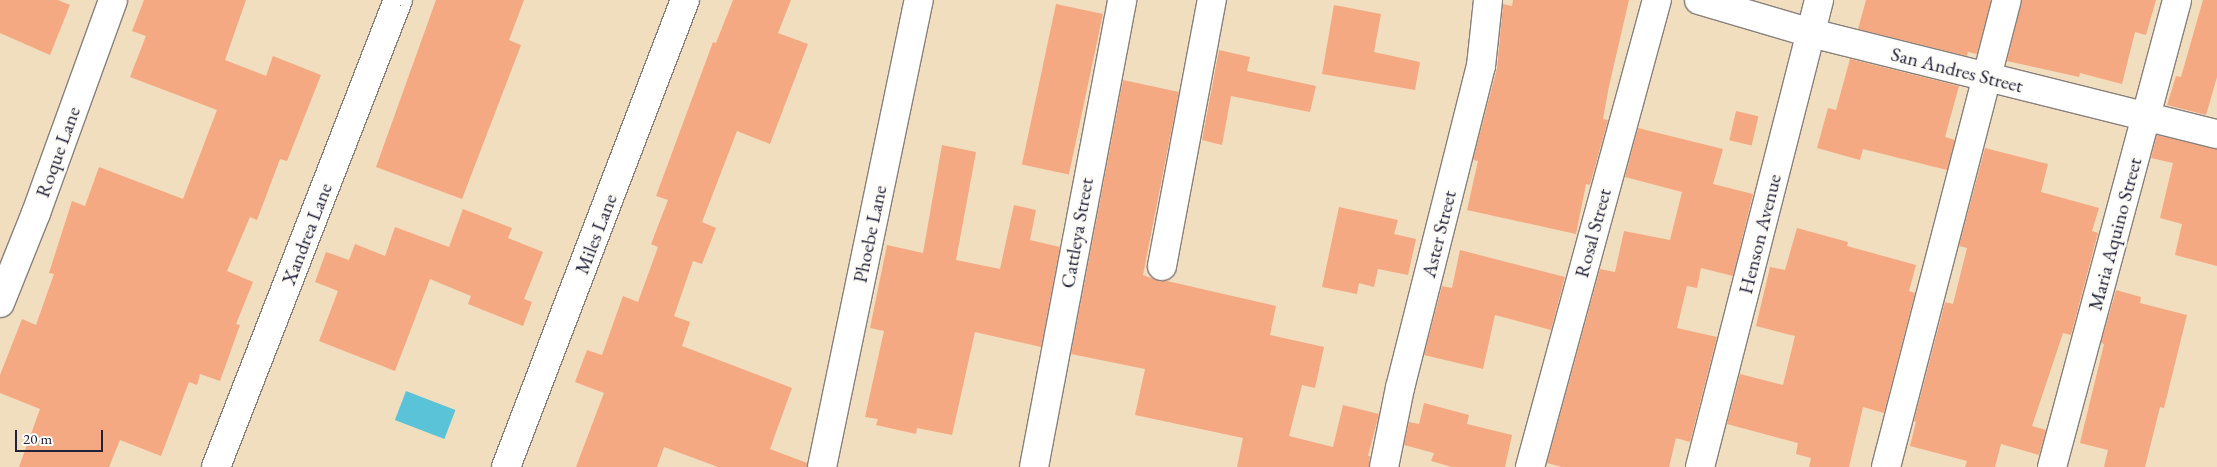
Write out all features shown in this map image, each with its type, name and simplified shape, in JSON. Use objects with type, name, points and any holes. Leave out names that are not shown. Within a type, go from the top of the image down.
[{"type":"street","name":"Roque Lane","points":[[0,303],[36,213],[113,0]]},
{"type":"street","name":"Xandrea Lane","points":[[216,467],[398,0]]},
{"type":"street","name":"Miles Lane","points":[[506,467],[685,0]]},
{"type":"street","name":"Phoebe Lane","points":[[822,467],[919,0]]},
{"type":"street","name":"Cattleya Street","points":[[1034,467],[1122,0]]},
{"type":"street","points":[[1162,266],[1212,0]]},
{"type":"street","name":"Aster Street","points":[[1384,467],[1400,388],[1481,66],[1488,0]]},
{"type":"street","name":"Rosal Street","points":[[1530,467],[1657,0]]},
{"type":"street","name":"San Andres Street","points":[[1699,0],[1811,32],[1988,78],[2217,134]]},
{"type":"street","name":"Henson Avenue","points":[[1700,467],[1820,0]]},
{"type":"street","points":[[1886,467],[2007,0]]},
{"type":"street","name":"Maria Aquino Street","points":[[2052,467],[2177,0]]},
{"type":"water","points":[[406,391],[455,410],[444,439],[395,420]]},
{"type":"building","points":[[0,0],[58,0],[70,5],[50,55],[0,33]]},
{"type":"building","points":[[144,0],[246,0],[225,60],[266,76],[273,56],[321,75],[287,161],[280,159],[257,220],[250,217],[227,271],[253,282],[236,324],[240,325],[220,381],[200,374],[197,385],[189,382],[161,456],[120,440],[109,467],[19,467],[40,409],[0,393],[0,375],[22,319],[36,325],[54,274],[49,273],[72,201],[85,206],[99,167],[183,199],[217,110],[130,77],[146,36],[132,31]]},
{"type":"building","points":[[436,0],[524,0],[509,40],[521,45],[462,199],[376,167]]},
{"type":"building","points":[[733,0],[791,0],[778,33],[808,44],[770,144],[737,131],[702,222],[716,228],[702,264],[693,261],[674,316],[690,322],[682,346],[792,388],[770,449],[807,463],[807,467],[718,467],[664,447],[657,467],[576,467],[604,393],[575,382],[587,350],[602,355],[623,296],[638,302],[658,247],[651,244],[668,200],[656,196],[713,42],[716,43]]},
{"type":"building","points":[[1513,0],[1629,0],[1603,119],[1608,120],[1590,185],[1586,184],[1576,234],[1467,210],[1478,161],[1473,160],[1497,68],[1503,4],[1512,6]]},
{"type":"building","points":[[1866,0],[1991,0],[1977,54],[1968,52],[1967,56],[1858,29]]},
{"type":"building","points":[[2022,0],[2156,0],[2146,35],[2135,32],[2122,84],[2080,73],[2079,77],[2007,61]]},
{"type":"building","points":[[2203,0],[2217,0],[2217,77],[2206,115],[2167,105],[2176,76],[2181,77]]},
{"type":"building","points":[[1056,4],[1103,14],[1069,174],[1022,164]]},
{"type":"building","points":[[1334,5],[1381,14],[1374,52],[1420,62],[1415,90],[1322,74]]},
{"type":"building","points":[[1219,50],[1250,57],[1247,71],[1316,86],[1310,112],[1231,96],[1222,145],[1202,140]]},
{"type":"building","points":[[1850,59],[1959,86],[1945,137],[1955,140],[1947,170],[1863,149],[1860,160],[1817,148],[1828,108],[1836,110]]},
{"type":"building","points":[[1123,80],[1179,92],[1143,275],[1159,281],[1167,281],[1276,306],[1270,335],[1324,347],[1315,388],[1302,385],[1289,436],[1333,447],[1343,405],[1379,414],[1368,456],[1370,456],[1369,467],[1237,467],[1243,438],[1135,415],[1145,369],[1071,354]]},
{"type":"building","points":[[1736,111],[1758,116],[1752,145],[1729,140]]},
{"type":"building","points":[[1638,128],[1723,149],[1713,184],[1753,194],[1733,276],[1701,268],[1697,288],[1687,286],[1677,328],[1717,337],[1690,442],[1676,438],[1669,467],[1562,467],[1547,463],[1600,269],[1615,272],[1624,231],[1670,240],[1682,192],[1625,177]]},
{"type":"building","points":[[2157,135],[2217,149],[2217,266],[2175,255],[2182,224],[2160,218],[2173,163],[2151,158]]},
{"type":"building","points":[[942,145],[976,152],[956,260],[1000,269],[1014,205],[1036,210],[1030,240],[1060,247],[1041,347],[975,332],[952,435],[917,428],[916,434],[876,425],[878,419],[865,417],[884,331],[870,328],[887,245],[923,253]]},
{"type":"building","points":[[1985,148],[2048,164],[2041,192],[2099,208],[2092,231],[2098,233],[2071,335],[2063,333],[2032,426],[2046,430],[2039,455],[2001,444],[1995,467],[1965,467],[1967,461],[1910,446],[1916,422],[1914,421],[1945,302],[1953,304],[1967,248],[1959,246]]},
{"type":"building","points":[[1339,207],[1398,220],[1394,234],[1416,239],[1408,275],[1378,269],[1374,287],[1359,283],[1357,294],[1322,287]]},
{"type":"building","points":[[463,209],[512,228],[508,238],[543,252],[524,299],[532,302],[523,326],[468,304],[471,296],[430,279],[395,371],[319,341],[338,291],[315,282],[326,252],[349,260],[355,244],[385,256],[395,227],[449,247]]},
{"type":"building","points":[[1797,228],[1848,242],[1847,246],[1916,265],[1909,291],[1915,293],[1884,413],[1863,407],[1849,467],[1809,467],[1811,458],[1796,454],[1798,443],[1727,424],[1740,374],[1783,385],[1795,336],[1756,326],[1770,267],[1785,270]]},
{"type":"building","points":[[1460,250],[1565,277],[1551,330],[1495,315],[1483,369],[1424,355],[1442,286],[1452,288]]},
{"type":"building","points":[[2116,290],[2141,297],[2140,303],[2187,315],[2164,408],[2160,407],[2145,467],[2104,467],[2108,450],[2080,443],[2104,344],[2101,343]]},
{"type":"building","points":[[1424,403],[1469,415],[1467,424],[1512,435],[1505,467],[1452,467],[1431,461],[1434,453],[1404,445],[1409,422],[1419,424]]}]
